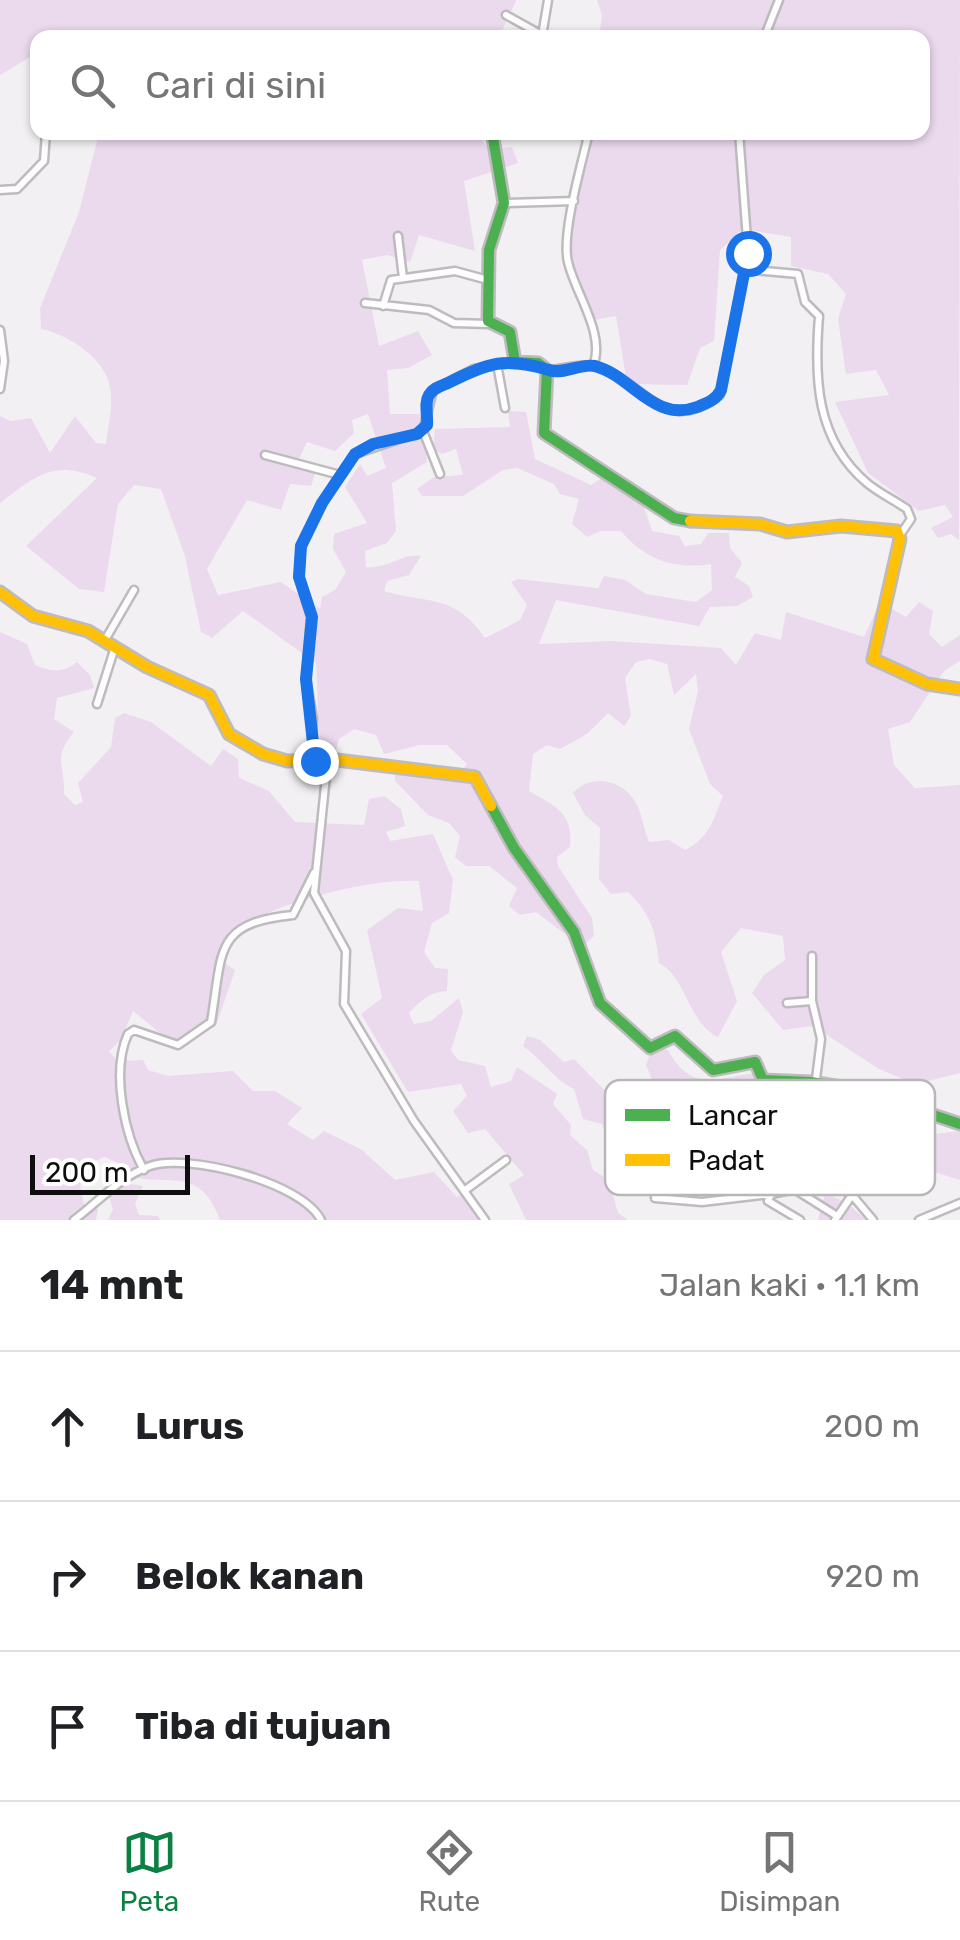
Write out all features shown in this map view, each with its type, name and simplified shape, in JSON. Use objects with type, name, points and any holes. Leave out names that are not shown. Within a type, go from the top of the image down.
[{"type":"street","points":[[543,30],[548,0]]},
{"type":"street","points":[[767,30],[779,0]]},
{"type":"street","points":[[506,15],[532,30]]},
{"type":"street","points":[[0,190],[17,188],[42,165],[45,140]]},
{"type":"street","points":[[490,324],[489,250],[504,204],[493,140]]},
{"type":"street","points":[[587,140],[567,258],[589,317],[596,356],[593,366]]},
{"type":"street","points":[[440,474],[423,430],[433,390],[474,369],[514,362],[538,364],[547,370],[593,366],[617,376],[642,397],[665,408],[688,410],[717,398],[748,238],[739,140]]},
{"type":"street","points":[[504,204],[574,202]]},
{"type":"street","points":[[398,236],[403,278]]},
{"type":"street","points":[[744,269],[794,272],[801,278],[804,302],[819,316],[816,352],[827,433],[840,457],[907,509],[910,519],[900,535],[873,659],[926,684],[960,690]]},
{"type":"street","points":[[383,306],[387,284],[403,278],[454,271],[488,280]]},
{"type":"street","points":[[364,302],[429,310],[454,323],[490,324],[510,332],[514,362]]},
{"type":"street","points":[[0,330],[4,361],[0,388]]},
{"type":"street","points":[[497,364],[505,408]]},
{"type":"street","points":[[547,370],[544,432],[674,518],[706,524],[760,524],[792,533],[877,527],[900,535]]},
{"type":"street","points":[[423,430],[364,447],[340,475],[311,522],[298,558],[312,617],[306,679],[317,762],[326,776],[314,872],[315,897],[346,951],[347,1010],[414,1120],[485,1220]]},
{"type":"street","points":[[265,455],[340,475]]},
{"type":"street","points":[[97,704],[110,643],[134,590]]},
{"type":"street","points":[[0,592],[33,616],[110,643],[212,698],[229,734],[242,744],[280,760],[337,760],[475,777],[514,848],[574,932],[596,995],[616,1021],[652,1048],[675,1036],[713,1070],[755,1062],[763,1080],[816,1080],[821,1039],[812,1001],[812,956]]},
{"type":"street","points":[[144,1170],[132,1145],[126,1112],[120,1056],[128,1034],[134,1030],[178,1044],[205,1030],[211,1022],[221,963],[233,933],[251,921],[293,915],[314,872]]},
{"type":"street","points":[[787,1003],[812,1001]]},
{"type":"street","points":[[935,1116],[960,1124]]},
{"type":"street","points":[[464,1191],[506,1160]]},
{"type":"street","points":[[74,1220],[144,1170],[177,1166],[259,1176],[304,1202],[320,1220]]},
{"type":"street","points":[[655,1195],[657,1202],[702,1202],[762,1195]]},
{"type":"street","points":[[770,1195],[772,1207],[800,1220]]},
{"type":"street","points":[[803,1195],[836,1218],[852,1195],[873,1220]]},
{"type":"street","points":[[919,1220],[960,1203]]},
{"type":"shaded area","points":[[0,0],[516,0],[502,30],[30,30],[30,57],[0,75]]},
{"type":"shaded area","points":[[597,0],[960,0],[959,540],[951,534],[938,538],[931,528],[953,517],[945,505],[919,511],[868,473],[835,402],[889,395],[876,370],[846,374],[838,319],[846,294],[828,274],[791,266],[791,237],[743,229],[720,250],[714,341],[700,348],[687,385],[627,384],[616,316],[588,321],[581,284],[567,261],[585,140],[930,140],[930,30],[600,30],[602,15]]},
{"type":"shaded area","points":[[97,140],[481,140],[490,150],[512,147],[518,163],[464,181],[475,251],[419,235],[410,262],[387,255],[362,260],[379,346],[418,331],[432,355],[408,368],[387,370],[390,414],[423,414],[427,462],[392,483],[396,531],[387,543],[365,551],[366,567],[421,556],[409,575],[387,581],[384,591],[452,607],[485,638],[520,620],[527,605],[511,582],[518,579],[598,588],[604,576],[625,580],[646,594],[696,602],[712,590],[711,564],[672,564],[661,560],[640,549],[621,531],[600,531],[587,537],[572,524],[579,499],[560,494],[554,484],[517,468],[503,470],[463,496],[422,496],[417,489],[434,477],[463,475],[456,449],[442,454],[433,449],[435,429],[510,427],[508,411],[526,412],[535,459],[591,485],[605,476],[644,507],[652,531],[679,536],[685,546],[701,544],[708,533],[729,533],[730,548],[742,563],[735,577],[749,586],[753,597],[737,606],[710,607],[699,626],[556,600],[539,644],[611,641],[721,648],[736,665],[755,633],[781,640],[786,612],[864,637],[880,602],[906,617],[919,602],[933,611],[929,634],[942,647],[960,635],[960,661],[944,671],[910,722],[888,729],[894,765],[915,788],[960,785],[960,1073],[932,1080],[906,1080],[879,1069],[813,1026],[783,1030],[752,993],[764,975],[785,960],[783,936],[741,928],[721,952],[737,1001],[718,1037],[700,1022],[676,979],[659,963],[654,933],[642,908],[628,892],[611,894],[599,879],[600,828],[585,815],[573,793],[580,787],[606,781],[623,788],[636,803],[649,842],[669,840],[685,850],[700,840],[713,821],[723,796],[710,784],[689,729],[698,691],[696,674],[674,695],[667,664],[650,659],[636,662],[625,678],[631,716],[624,726],[608,713],[587,734],[560,749],[547,745],[533,754],[529,791],[566,819],[570,847],[557,857],[558,866],[592,918],[594,936],[576,952],[565,934],[536,912],[520,915],[509,906],[517,888],[489,866],[466,866],[455,857],[460,836],[449,823],[428,815],[395,781],[394,771],[455,780],[467,764],[447,745],[420,745],[384,754],[376,735],[354,729],[339,739],[334,756],[320,754],[316,663],[243,611],[212,638],[201,632],[185,556],[161,489],[134,485],[118,504],[104,592],[79,589],[26,546],[97,478],[68,470],[56,471],[34,479],[0,503],[0,416],[10,421],[31,418],[50,453],[75,416],[96,443],[106,444],[111,402],[104,372],[76,344],[41,329],[40,308],[79,212]],"holes":[[[368,414],[386,468],[367,476],[360,464],[345,487],[367,523],[334,534],[333,549],[346,572],[335,590],[322,597],[320,609],[281,582],[218,595],[207,569],[247,500],[281,510],[290,484],[311,486],[316,470],[297,463],[307,442],[335,451],[354,433],[352,420]]]},
{"type":"shaded area","points":[[0,632],[27,644],[35,665],[57,670],[77,662],[90,675],[94,688],[57,698],[54,719],[74,732],[63,749],[61,761],[64,794],[75,805],[83,802],[78,783],[111,747],[115,718],[124,713],[151,722],[211,766],[223,749],[238,759],[239,778],[269,791],[295,822],[364,825],[369,799],[384,796],[401,809],[405,826],[386,832],[390,841],[433,834],[453,880],[449,913],[432,923],[424,952],[435,968],[448,969],[447,991],[431,995],[413,1008],[409,1013],[414,1024],[431,1021],[459,998],[463,1012],[451,1050],[458,1060],[485,1066],[491,1087],[511,1081],[517,1067],[557,1094],[553,1104],[571,1125],[570,1135],[587,1150],[593,1170],[605,1178],[605,1195],[613,1195],[618,1213],[628,1220],[526,1220],[509,1184],[524,1175],[485,1129],[468,1133],[453,1111],[467,1096],[461,1084],[408,1092],[361,1014],[382,998],[367,930],[398,908],[423,911],[419,881],[400,881],[330,892],[282,907],[244,925],[223,962],[235,970],[216,1026],[176,1046],[133,1011],[121,1040],[109,1051],[117,1061],[143,1060],[148,1070],[168,1076],[233,1071],[253,1091],[275,1091],[302,1108],[287,1124],[313,1140],[324,1131],[362,1150],[395,1180],[434,1172],[457,1197],[465,1193],[485,1220],[220,1220],[203,1191],[193,1185],[127,1176],[118,1163],[105,1157],[92,1162],[80,1186],[84,1204],[98,1209],[96,1220],[0,1220]]},
{"type":"shaded area","points":[[527,1036],[540,1040],[564,1062],[574,1059],[605,1091],[605,1132],[602,1124],[583,1119],[574,1089],[523,1046]]},
{"type":"shaded area","points":[[652,1048],[668,1050],[677,1064],[706,1080],[652,1080],[646,1065]]},
{"type":"shaded area","points":[[755,1073],[762,1080],[706,1080],[717,1079]]},
{"type":"shaded area","points":[[960,1131],[960,1180],[935,1172],[935,1134]]},
{"type":"shaded area","points":[[124,1183],[143,1186],[135,1204],[139,1215],[158,1216],[160,1220],[108,1220],[113,1209],[109,1197]]},
{"type":"shaded area","points":[[828,1195],[846,1202],[866,1220],[818,1220]]},
{"type":"traffic: fast","points":[[493,140],[504,203],[489,250],[488,321],[510,332],[515,362],[538,363],[547,370],[544,433],[674,518],[690,521]]},
{"type":"traffic: fast","points":[[491,806],[514,848],[574,932],[600,1003],[650,1048],[675,1036],[713,1070],[755,1062],[763,1080]]},
{"type":"traffic: fast","points":[[935,1116],[960,1124]]},
{"type":"traffic: slow","points":[[690,521],[760,524],[787,532],[841,526],[897,531],[900,539],[873,659],[927,684],[960,689]]},
{"type":"traffic: slow","points":[[0,592],[33,616],[88,631],[147,667],[209,695],[229,734],[263,754],[287,761],[337,760],[475,777],[491,806]]},
{"type":"route","points":[[315,761],[313,718],[306,690],[312,617],[299,577],[298,558],[311,522],[355,454],[373,444],[417,434],[427,425],[428,397],[433,390],[474,369],[497,364],[532,362],[547,370],[593,366],[617,376],[656,405],[679,411],[717,398],[741,302],[748,253]]}]
